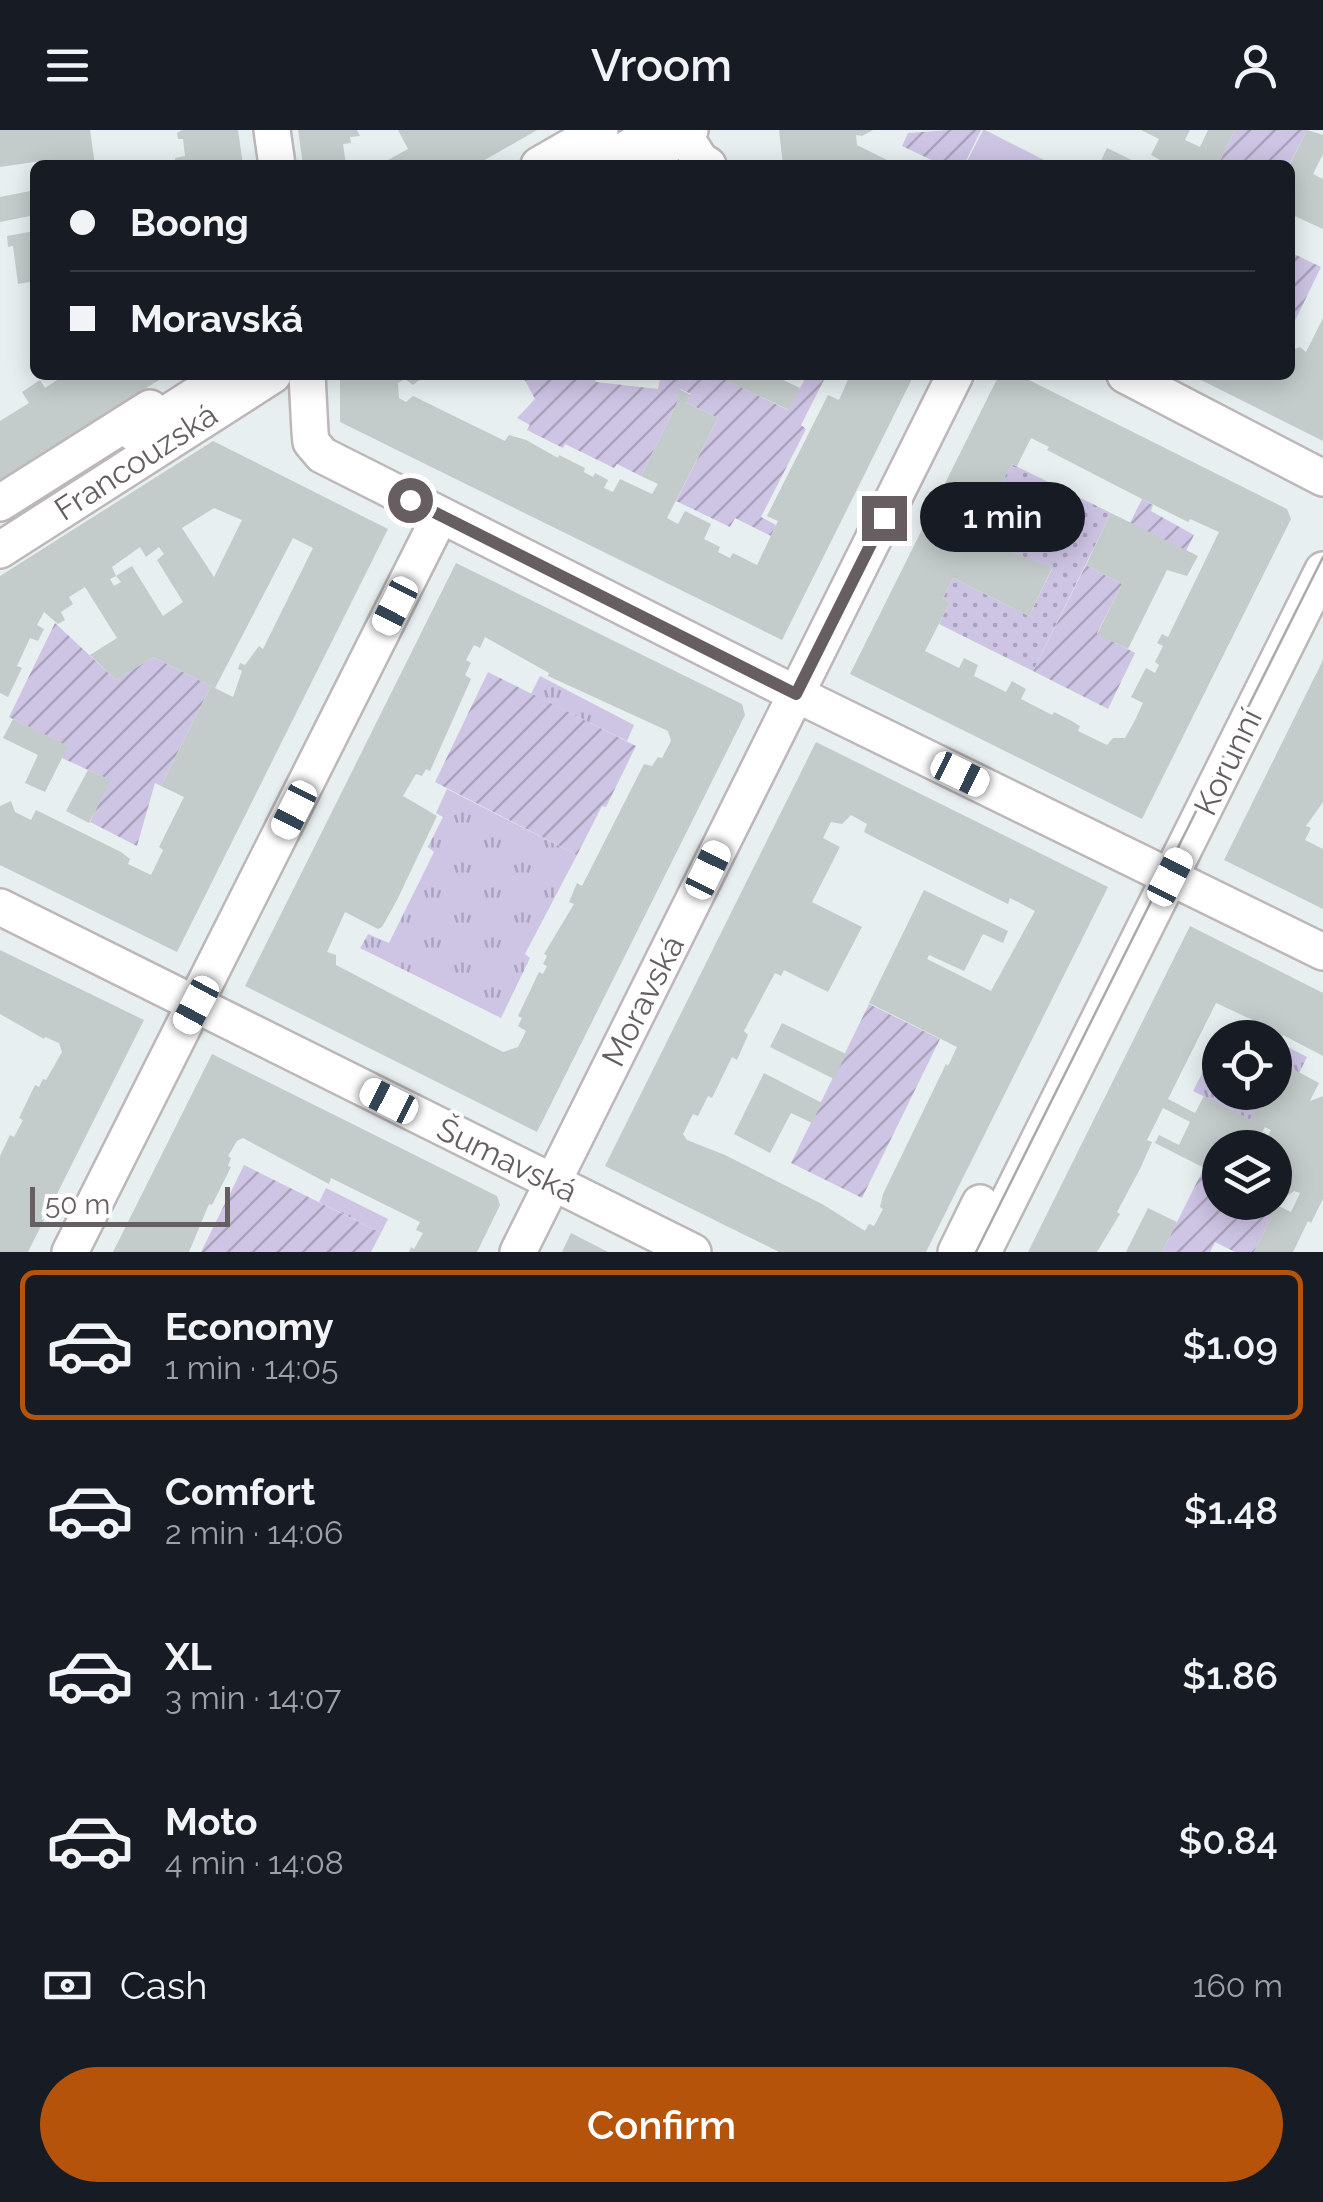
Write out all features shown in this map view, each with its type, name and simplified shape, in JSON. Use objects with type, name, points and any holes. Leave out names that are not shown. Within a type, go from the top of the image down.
[{"type":"street","points":[[272,130],[276,160]]},
{"type":"street","points":[[548,160],[600,130]]},
{"type":"street","points":[[583,160],[635,130]]},
{"type":"street","points":[[610,160],[678,131]]},
{"type":"street","points":[[645,160],[678,131]]},
{"type":"street","points":[[678,131],[700,160]]},
{"type":"street","name":"Francouzská","points":[[0,503],[193,380]]},
{"type":"street","points":[[0,521],[218,380]]},
{"type":"street","points":[[0,534],[241,380]]},
{"type":"street","name":"Francouzská","points":[[0,550],[265,380]]},
{"type":"street","points":[[308,380],[310,432],[322,455],[796,694],[1323,952]]},
{"type":"street","name":"Moravská","points":[[518,1252],[953,380]]},
{"type":"street","points":[[1135,380],[1323,478]]},
{"type":"street","points":[[70,1252],[440,516]]},
{"type":"street","name":"Korunní","points":[[983,1252],[1323,570]]},
{"type":"street","name":"Šumavská","points":[[0,907],[693,1252]]},
{"type":"street","name":"Korunní","points":[[956,1252],[1057,1050],[1105,1007]]},
{"type":"green space","points":[[981,130],[966,160],[931,160],[902,146],[908,133]]},
{"type":"green space","points":[[985,130],[1044,160],[968,160]]},
{"type":"green space","points":[[1235,130],[1307,130],[1292,160],[1220,160]]},
{"type":"green space","points":[[1295,254],[1321,267],[1295,321]]},
{"type":"green space","points":[[525,380],[595,380],[658,389],[660,380],[726,380],[788,410],[804,380],[824,380],[801,425],[806,429],[761,517],[776,525],[771,536],[735,518],[730,527],[676,501],[718,418],[687,403],[691,394],[680,389],[675,397],[679,399],[641,476],[617,464],[614,468],[565,444],[563,448],[527,430],[530,425],[517,418],[535,399]]},
{"type":"green space","points":[[1012,464],[1111,513],[1033,671],[939,624],[950,602],[943,598],[953,578],[1029,616],[1052,569],[1006,549],[1018,522],[988,507]]},
{"type":"green space","points":[[1142,499],[1153,505],[1151,511],[1194,535],[1186,551],[1130,523]]},
{"type":"green space","points":[[1086,565],[1122,584],[1097,633],[1135,653],[1108,709],[1033,671]]},
{"type":"green space","points":[[55,623],[116,680],[153,657],[211,686],[161,786],[155,783],[137,846],[90,822],[110,780],[62,758],[67,746],[9,717]]},
{"type":"green space","points":[[488,672],[636,746],[577,855],[435,782]]},
{"type":"green space","points":[[540,676],[634,725],[627,741],[531,694]]},
{"type":"green space","points":[[447,789],[577,855],[525,954],[530,958],[501,1018],[360,948],[368,934],[389,943],[434,852],[428,847],[443,817],[436,813]]},
{"type":"green space","points":[[869,1004],[940,1039],[862,1198],[791,1163]]},
{"type":"green space","points":[[1292,1049],[1307,1057],[1292,1087]]},
{"type":"green space","points":[[1202,1073],[1202,1096],[1193,1091]]},
{"type":"green space","points":[[1231,1110],[1281,1110],[1271,1130]]},
{"type":"green space","points":[[244,1165],[381,1233],[371,1252],[201,1252]]},
{"type":"green space","points":[[1202,1172],[1202,1220],[1270,1220],[1254,1252],[1235,1252],[1215,1242],[1210,1252],[1162,1252]]},
{"type":"green space","points":[[326,1188],[388,1219],[381,1233],[319,1202]]},
{"type":"building","points":[[0,130],[90,130],[94,160],[30,160],[0,167]]},
{"type":"building","points":[[238,130],[242,160],[175,160],[185,156],[183,139],[178,139],[177,133]]},
{"type":"building","points":[[298,130],[357,130],[360,136],[350,137],[351,143],[343,144],[345,160],[302,160]]},
{"type":"building","points":[[398,130],[537,130],[485,160],[388,160],[408,149]]},
{"type":"building","points":[[779,130],[873,130],[856,135],[857,145],[887,160],[782,160]]},
{"type":"building","points":[[1141,130],[1190,130],[1185,140],[1200,147],[1208,130],[1235,130],[1220,160],[1160,160],[1151,155],[1159,139]]},
{"type":"building","points":[[1307,130],[1323,135],[1323,154],[1313,174],[1323,179],[1323,229],[1295,216],[1292,160]]},
{"type":"building","points":[[1107,148],[1132,160],[1101,160]]},
{"type":"building","points":[[30,191],[30,216],[0,222],[0,197]]},
{"type":"building","points":[[30,232],[30,282],[18,284],[13,246],[8,247],[7,236]]},
{"type":"building","points":[[1323,318],[1323,441],[1201,380],[1295,380],[1295,349],[1300,347],[1306,352]]},
{"type":"building","points":[[40,380],[45,388],[57,380],[159,380],[0,480],[0,421],[29,403],[22,392]]},
{"type":"building","points":[[340,380],[403,380],[398,383],[399,398],[406,402],[413,396],[505,441],[509,435],[526,440],[585,468],[584,472],[593,477],[595,473],[608,480],[604,488],[613,492],[620,479],[652,494],[658,484],[641,476],[679,399],[675,398],[679,389],[691,395],[687,403],[718,418],[667,518],[678,524],[685,511],[711,524],[704,539],[720,547],[718,552],[730,558],[733,553],[757,565],[778,521],[767,516],[828,395],[839,400],[848,380],[912,380],[782,640],[340,422]]},
{"type":"building","points":[[725,380],[783,380],[800,388],[789,410]]},
{"type":"building","points":[[997,380],[1029,380],[1287,509],[1291,519],[1142,819],[850,674]],"holes":[[[1031,438],[1049,447],[1047,450],[1188,522],[1190,519],[1219,532],[1168,637],[1162,634],[1157,643],[1163,646],[1155,662],[1159,665],[1155,673],[1146,668],[1131,697],[1143,703],[1134,722],[1125,738],[1113,738],[1107,745],[1078,731],[1080,726],[1068,719],[1021,699],[1026,689],[1012,681],[1006,692],[974,676],[978,665],[964,658],[959,668],[925,651],[950,602],[943,598],[953,578],[1029,616],[1052,568],[1006,549],[1019,522],[988,507]]]},
{"type":"building","points":[[213,441],[388,529],[177,952],[0,865],[0,806],[11,801],[15,812],[31,820],[36,810],[121,852],[130,859],[128,864],[151,875],[163,850],[159,847],[184,797],[161,786],[211,686],[153,657],[116,680],[90,655],[117,638],[85,587],[69,597],[73,604],[61,612],[65,620],[58,624],[44,612],[37,625],[44,629],[38,641],[30,638],[8,697],[0,693],[0,576]],"holes":[[[214,508],[242,520],[214,577],[182,528]],[[293,538],[313,548],[263,649],[259,646],[245,665],[240,663],[238,669],[242,671],[233,697],[215,688]],[[140,547],[146,557],[159,547],[164,554],[157,560],[183,602],[163,616],[132,566],[116,576],[112,567]]]},
{"type":"building","points":[[1111,513],[1198,556],[1187,576],[1167,570],[1128,649],[1097,634],[1122,584],[1086,565]]},
{"type":"building","points":[[456,563],[742,704],[745,715],[537,1132],[245,986]],"holes":[[[485,637],[549,673],[548,676],[668,731],[671,741],[662,758],[658,757],[652,766],[644,764],[582,886],[577,883],[569,902],[574,904],[544,954],[547,956],[543,964],[547,966],[543,974],[539,972],[518,1016],[522,1018],[518,1026],[526,1031],[518,1047],[503,1052],[336,965],[336,955],[327,952],[345,912],[378,929],[397,900],[437,816],[403,796],[416,774],[422,776],[426,769],[430,771],[471,679],[465,675],[471,663],[466,660],[474,645],[480,648]]]},
{"type":"building","points":[[1323,660],[1323,802],[1306,826],[1311,828],[1305,840],[1323,849],[1323,909],[1224,860]]},
{"type":"building","points":[[13,719],[68,746],[45,792],[25,783],[38,755],[3,738]]},
{"type":"building","points":[[816,742],[1108,887],[926,1252],[779,1252],[605,1166]],"holes":[[[851,815],[867,824],[864,832],[881,841],[1008,904],[1010,898],[1035,911],[991,991],[927,959],[929,955],[964,971],[983,934],[1003,943],[1008,931],[924,890],[869,1003],[957,1047],[883,1194],[883,1209],[874,1226],[869,1224],[865,1231],[822,1204],[687,1140],[683,1134],[693,1114],[698,1116],[708,1096],[712,1098],[732,1057],[737,1060],[748,1035],[744,1031],[775,973],[781,976],[784,970],[828,992],[862,927],[812,902],[840,847],[823,838],[831,822],[842,824]]]},
{"type":"building","points":[[88,770],[111,780],[89,823],[66,811]]},
{"type":"building","points":[[1190,926],[1323,993],[1323,1056],[1292,1040],[1292,1020],[1253,1020],[1216,1003],[1208,1020],[1202,1020],[1202,1031],[1168,1099],[1195,1113],[1202,1100],[1202,1110],[1231,1110],[1251,1120],[1256,1110],[1292,1110],[1292,1068],[1319,1083],[1310,1101],[1323,1096],[1323,1199],[1293,1252],[1254,1252],[1270,1220],[1292,1220],[1300,1193],[1292,1192],[1292,1130],[1202,1130],[1202,1167],[1155,1143],[1159,1135],[1179,1145],[1190,1122],[1163,1108],[1147,1140],[1152,1142],[1117,1212],[1120,1214],[1097,1252],[1028,1252]]},
{"type":"building","points":[[0,950],[144,1020],[28,1252],[0,1252],[0,1156],[23,1120],[19,1118],[35,1085],[39,1087],[46,1080],[62,1052],[59,1043],[44,1039],[0,1014]]},
{"type":"building","points":[[782,1023],[846,1054],[834,1079],[770,1047]]},
{"type":"building","points":[[212,1054],[497,1196],[500,1205],[477,1252],[409,1252],[423,1233],[416,1230],[420,1222],[331,1178],[329,1184],[243,1138],[228,1156],[231,1167],[212,1205],[209,1204],[189,1252],[113,1252]]},
{"type":"building","points":[[764,1073],[822,1103],[812,1123],[791,1113],[770,1153],[734,1134]]},
{"type":"building","points":[[1148,1208],[1177,1222],[1162,1252],[1126,1252]]},
{"type":"building","points":[[571,1233],[608,1252],[562,1252]]},
{"type":"tram line","points":[[976,1252],[1323,557]]},
{"type":"route","points":[[410,500],[796,694],[884,518]]}]
